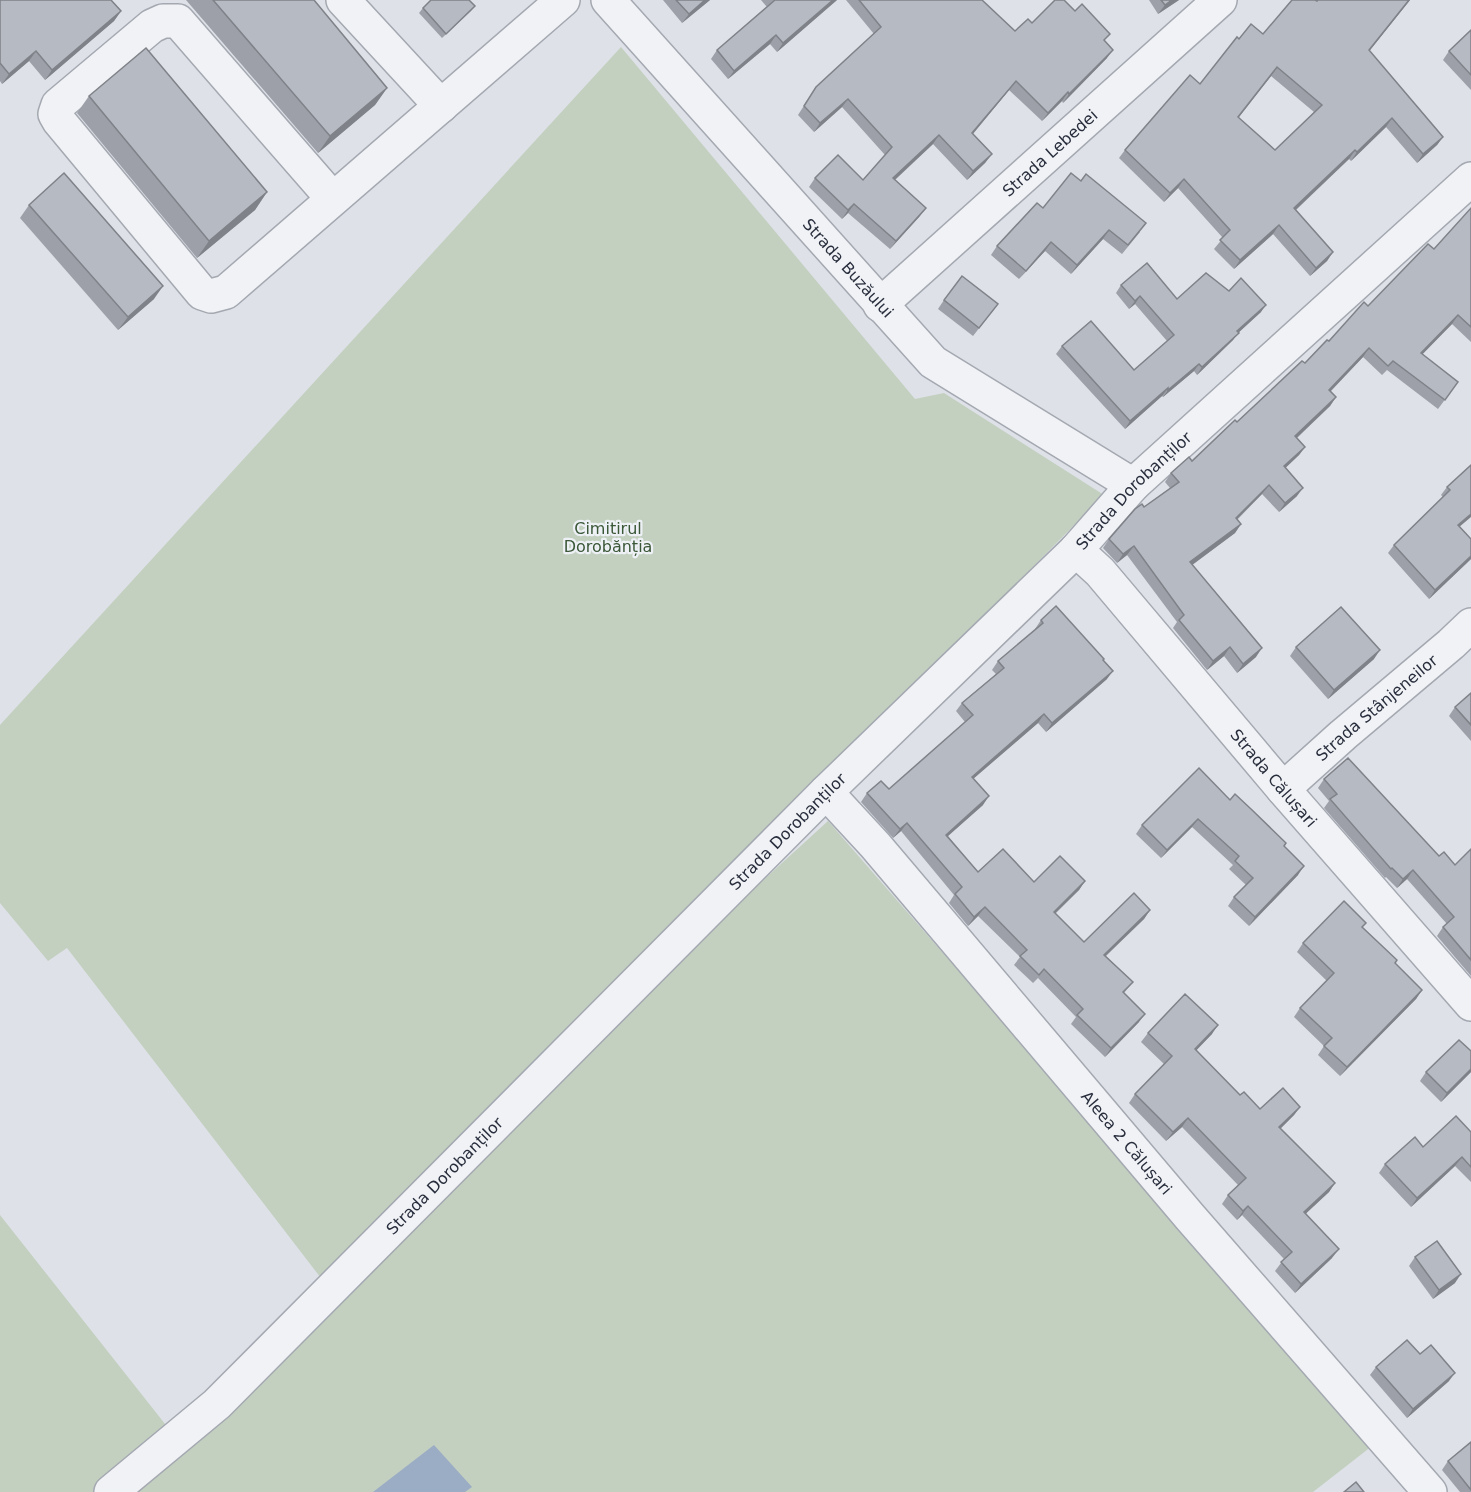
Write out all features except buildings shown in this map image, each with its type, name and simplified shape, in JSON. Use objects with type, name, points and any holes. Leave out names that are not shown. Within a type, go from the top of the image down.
[{"type":"street","points":[[343,0],[441,106]]},
{"type":"street","points":[[333,199],[178,21],[163,21],[152,26],[57,105],[55,114],[59,121],[202,293],[212,296],[226,292],[563,0]]},
{"type":"street","name":"Strada Buzăului","points":[[608,0],[933,362],[1133,485]]},
{"type":"street","name":"Strada Lebedei","points":[[880,305],[1220,0]]},
{"type":"street","name":"Strada Dorobanților","points":[[111,1492],[217,1404],[826,792],[1076,550],[1133,485],[1471,179]]},
{"type":"street","name":"Strada Călușari","points":[[1076,550],[1100,572],[1283,789],[1471,1004]]},
{"type":"street","name":"Strada Stânjeneilor","points":[[1283,789],[1343,735],[1464,645]]},
{"type":"street","name":"Aleea 2 Călușari","points":[[826,792],[875,845],[1190,1217],[1430,1492]]},
{"type":"green space","name":"Cimitirul Dorobănția","points":[[621,47],[915,399],[944,393],[1104,495],[337,1269],[828,821],[1372,1446],[1313,1492],[0,1492],[0,1215],[169,1429],[324,1282],[67,948],[48,961],[0,903],[0,725]]},
{"type":"water","points":[[434,1445],[472,1487],[465,1492],[373,1492]]}]
